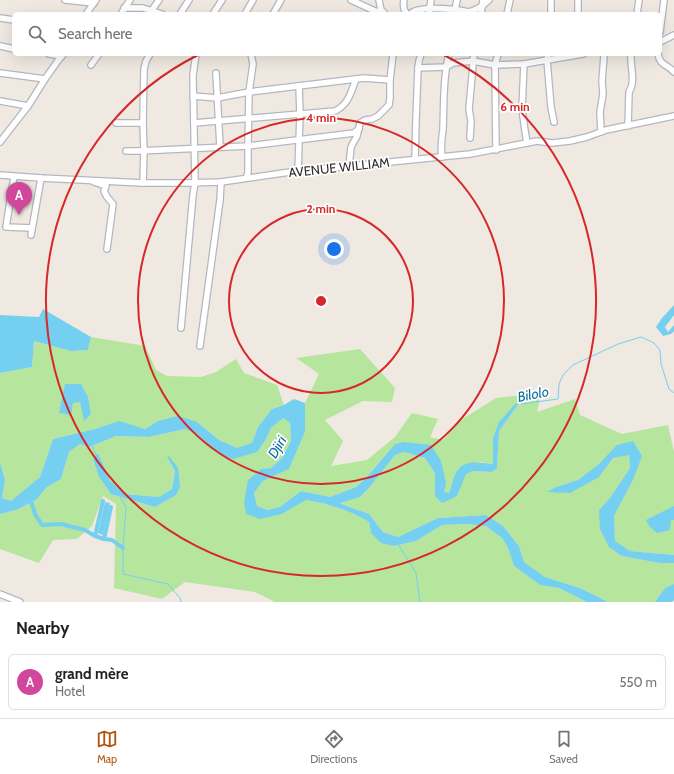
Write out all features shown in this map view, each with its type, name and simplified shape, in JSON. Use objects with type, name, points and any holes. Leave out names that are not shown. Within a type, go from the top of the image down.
[{"type":"street","points":[[65,0],[95,2]]},
{"type":"street","points":[[123,11],[130,0]]},
{"type":"street","points":[[152,10],[159,0]]},
{"type":"street","points":[[181,12],[189,0]]},
{"type":"street","points":[[214,12],[222,0]]},
{"type":"street","points":[[246,12],[253,0]]},
{"type":"street","points":[[274,12],[281,0]]},
{"type":"street","points":[[351,0],[380,12]]},
{"type":"street","points":[[380,0],[381,10],[383,12]]},
{"type":"street","points":[[404,0],[403,5],[405,12]]},
{"type":"street","points":[[430,11],[431,0]]},
{"type":"street","points":[[457,0],[459,12]]},
{"type":"street","points":[[481,12],[483,0]]},
{"type":"street","points":[[413,12],[416,10],[468,12],[482,6],[489,0]]},
{"type":"street","points":[[507,12],[510,0]]},
{"type":"street","points":[[551,0],[551,12]]},
{"type":"street","points":[[578,0],[578,12]]},
{"type":"street","points":[[637,12],[639,0]]},
{"type":"street","points":[[662,16],[664,0]]},
{"type":"street","points":[[88,12],[95,2]]},
{"type":"street","points":[[123,11],[143,8],[157,12]]},
{"type":"street","points":[[0,18],[12,20]]},
{"type":"street","points":[[662,41],[674,35]]},
{"type":"street","points":[[0,46],[12,48]]},
{"type":"street","points":[[0,142],[28,106],[56,62],[62,56]]},
{"type":"street","points":[[91,66],[97,56]]},
{"type":"street","points":[[143,183],[145,66],[149,56]]},
{"type":"street","points":[[181,328],[195,183],[193,75],[196,56]]},
{"type":"street","points":[[246,178],[248,173],[249,92],[253,64],[251,56]]},
{"type":"street","points":[[349,166],[351,147],[357,136],[359,124],[378,116],[389,105],[393,56]]},
{"type":"street","points":[[415,159],[418,68],[420,56]]},
{"type":"street","points":[[442,157],[441,150],[446,66],[448,56]]},
{"type":"street","points":[[470,138],[471,121],[469,109],[474,56]]},
{"type":"street","points":[[496,150],[495,65],[497,56]]},
{"type":"street","points":[[418,68],[446,66],[453,63],[473,61],[495,65],[524,64],[548,57],[558,56]]},
{"type":"street","points":[[601,132],[600,112],[603,94],[602,81],[604,56]]},
{"type":"street","points":[[628,126],[629,92],[633,84],[631,56]]},
{"type":"street","points":[[659,56],[664,66],[670,68],[674,72]]},
{"type":"street","points":[[548,57],[554,122]]},
{"type":"street","points":[[524,64],[522,109],[527,143]]},
{"type":"street","points":[[0,73],[45,79]]},
{"type":"street","points":[[216,73],[220,147]]},
{"type":"street","points":[[193,96],[218,98],[249,92],[356,79],[368,78],[390,80]]},
{"type":"street","points":[[194,123],[336,111],[347,102],[356,79]]},
{"type":"street","points":[[298,172],[300,114],[299,86]]},
{"type":"street","points":[[0,101],[28,106]]},
{"type":"street","name":"AVENUE WILLIAM","points":[[0,175],[143,183],[221,182],[496,150],[537,141],[570,141],[601,132],[674,116]]},
{"type":"street","points":[[116,123],[143,123]]},
{"type":"street","points":[[126,151],[248,146],[356,133],[359,130]]},
{"type":"street","points":[[14,176],[6,227],[32,228]]},
{"type":"street","points":[[31,235],[41,178]]},
{"type":"street","points":[[89,180],[106,186],[104,191],[113,204],[107,249]]},
{"type":"street","points":[[200,346],[220,200],[221,182]]},
{"type":"street","points":[[0,594],[20,602]]},
{"type":"green space","points":[[91,337],[145,346],[156,370],[167,376],[201,377],[216,372],[236,359],[244,373],[277,385],[284,405],[272,409],[258,427],[252,444],[237,448],[219,440],[197,422],[158,421],[145,429],[119,422],[53,439],[40,477],[11,501],[2,498],[5,480],[0,462],[0,373],[32,367],[34,341],[71,351],[88,350]]},
{"type":"green space","points":[[360,349],[395,388],[392,402],[363,401],[325,420],[343,441],[331,466],[367,460],[395,437],[412,413],[438,419],[430,437],[443,440],[461,420],[496,398],[541,393],[537,412],[575,399],[580,415],[622,434],[668,425],[674,452],[674,506],[672,508],[671,520],[674,520],[674,555],[630,551],[615,542],[622,556],[659,563],[674,563],[674,584],[665,588],[655,602],[608,602],[580,588],[545,577],[524,562],[519,546],[503,526],[486,515],[438,518],[398,537],[383,532],[369,514],[339,502],[360,497],[395,455],[404,452],[425,458],[435,473],[435,496],[457,497],[465,474],[473,471],[491,472],[497,469],[499,431],[517,406],[521,404],[515,404],[493,438],[493,464],[480,462],[457,472],[449,493],[444,492],[441,461],[395,444],[366,478],[356,487],[330,497],[301,491],[280,507],[268,510],[257,506],[254,493],[263,481],[289,469],[305,432],[305,403],[319,374],[296,358]],"holes":[[[633,441],[633,480],[614,516],[615,542],[599,510],[610,498],[630,468],[629,454],[613,458],[599,477],[556,487],[578,480]]]},
{"type":"green space","points":[[283,418],[290,423],[291,441],[282,458],[271,468],[261,469],[246,514],[282,514],[306,500],[314,501],[355,514],[369,522],[371,533],[381,542],[394,546],[416,541],[442,525],[466,524],[486,526],[502,538],[508,548],[514,566],[540,585],[559,588],[587,602],[275,602],[255,592],[185,582],[162,599],[114,588],[116,504],[103,496],[92,526],[77,539],[53,540],[39,563],[0,549],[0,514],[16,510],[36,500],[46,488],[61,479],[69,452],[80,444],[89,447],[116,436],[149,437],[185,429],[197,434],[220,454],[266,439],[271,428]],"holes":[[[98,454],[110,481],[125,494],[159,497],[172,489],[175,471],[167,458],[178,468],[176,495],[155,507],[111,494],[99,477],[93,459]]]},
{"type":"water","points":[[674,305],[674,315],[665,327],[668,332],[674,325],[674,331],[671,334],[663,336],[656,327]]},
{"type":"water","points":[[43,309],[91,337],[88,350],[71,351],[34,341],[32,367],[0,373],[0,315],[39,317]]},
{"type":"water","points":[[65,384],[81,384],[88,397],[91,414],[84,421],[80,402],[73,403],[71,415],[59,413]]},
{"type":"water","points":[[294,399],[305,403],[305,432],[289,469],[263,481],[254,493],[257,506],[268,510],[280,507],[301,491],[330,497],[356,487],[366,478],[395,444],[404,442],[431,445],[441,461],[446,483],[444,492],[449,493],[454,476],[460,467],[468,463],[493,464],[493,438],[499,422],[515,404],[521,403],[517,406],[499,431],[497,469],[491,472],[473,471],[466,474],[457,496],[442,503],[435,496],[435,473],[425,458],[404,452],[395,455],[360,497],[340,503],[369,514],[383,532],[398,537],[438,518],[486,515],[503,526],[519,546],[524,562],[545,577],[580,588],[608,602],[587,602],[559,588],[540,585],[514,566],[508,548],[502,538],[486,526],[466,524],[442,525],[416,541],[394,546],[381,543],[371,533],[369,522],[355,514],[314,501],[306,500],[282,514],[260,519],[246,514],[244,502],[248,480],[261,469],[271,468],[282,458],[291,441],[290,423],[283,418],[271,428],[266,439],[257,452],[233,459],[220,454],[197,434],[185,429],[149,437],[116,436],[89,447],[80,444],[69,452],[61,479],[46,488],[36,500],[16,510],[0,514],[0,462],[5,480],[2,498],[11,501],[40,477],[53,439],[95,429],[119,421],[145,429],[158,421],[178,416],[197,422],[219,440],[237,448],[252,443],[258,427],[272,409],[284,405]]},
{"type":"water","points":[[633,441],[642,456],[633,480],[614,516],[615,541],[630,551],[674,555],[674,563],[659,563],[622,556],[609,547],[600,529],[599,510],[610,498],[630,468],[629,455],[613,458],[599,477],[570,493],[547,492],[556,487],[578,480],[599,464],[617,445]]},
{"type":"water","points":[[98,453],[110,481],[125,494],[159,497],[172,489],[175,471],[167,457],[169,456],[178,468],[180,487],[176,495],[155,507],[111,494],[99,477],[93,459]]},
{"type":"water","points":[[105,502],[110,503],[103,535],[98,533]]},
{"type":"water","points":[[674,506],[674,520],[671,520],[670,530],[657,533],[649,526],[646,520]]},
{"type":"water","points":[[674,584],[674,600],[672,602],[655,602],[665,588]]},
{"type":"waterway","name":"Bilolo","points":[[521,404],[558,399],[559,384],[563,375],[573,365],[618,344],[641,337],[654,343],[660,350],[661,364],[669,389],[674,393]]},
{"type":"waterway","points":[[92,445],[96,455]]},
{"type":"waterway","points":[[120,497],[126,507],[123,574],[168,584],[180,598],[181,602]]},
{"type":"waterway","points":[[30,498],[35,514],[42,525],[61,524],[85,530],[95,536],[112,540],[123,548]]},
{"type":"waterway","points":[[95,536],[103,501]]},
{"type":"waterway","points":[[104,539],[111,507]]},
{"type":"waterway","points":[[398,544],[416,573],[420,602]]},
{"type":"place","name":"grand mère","points":[[19,215]]},
{"type":"water label","name":"Djiri","points":[[277,447]]}]
